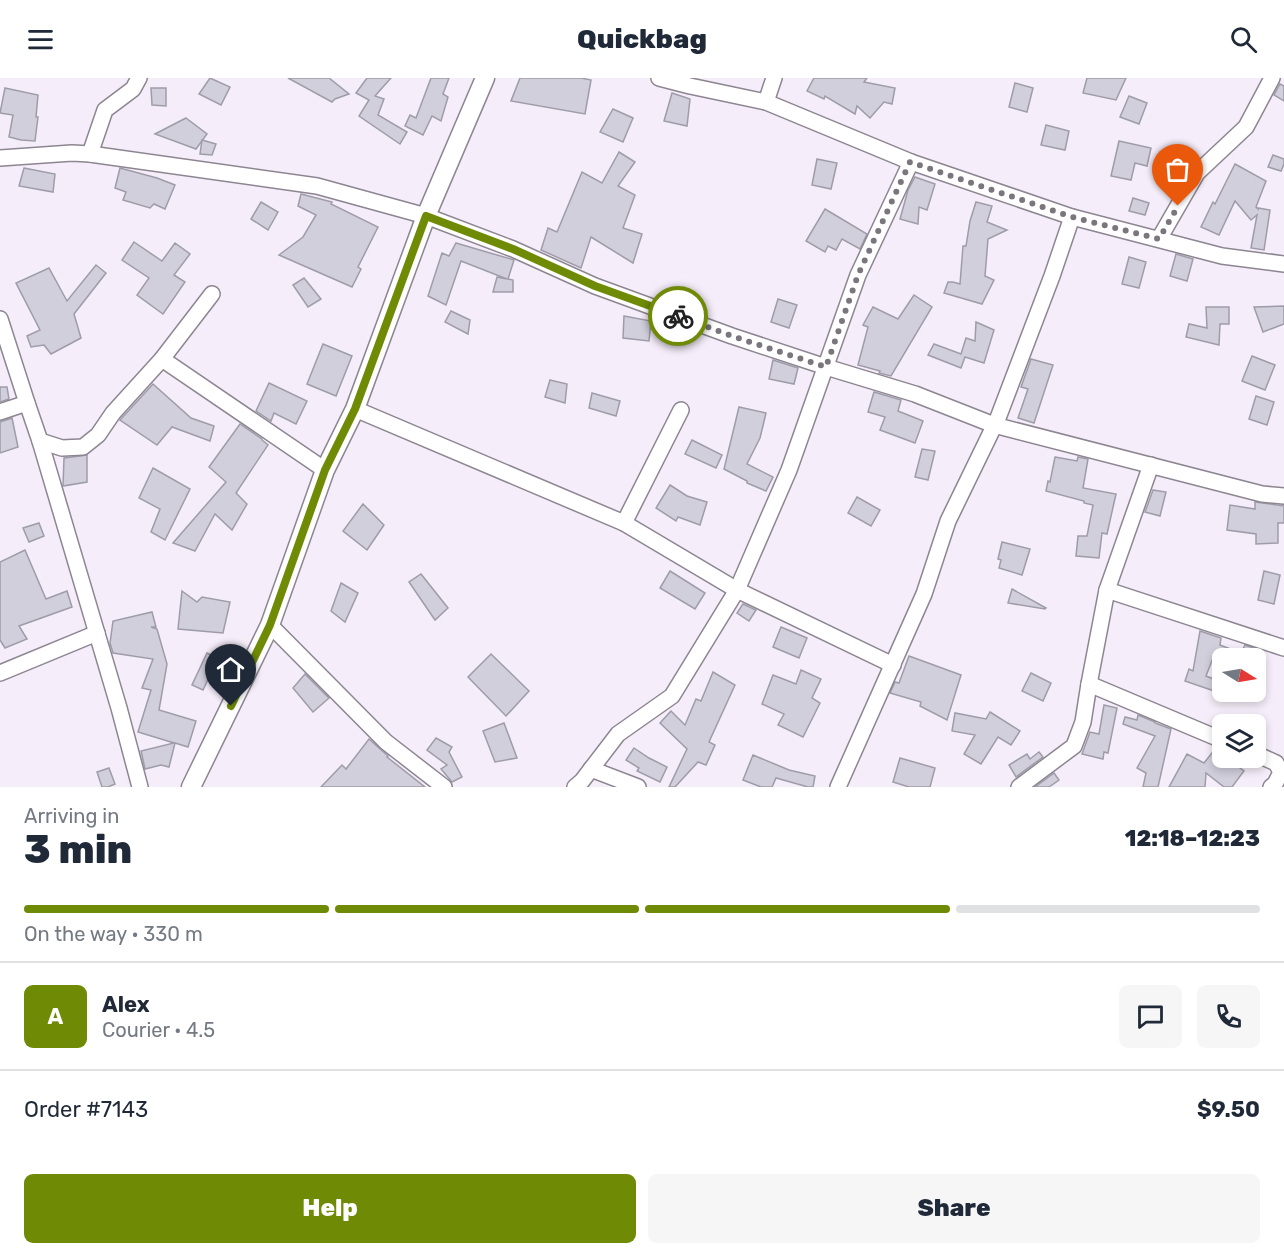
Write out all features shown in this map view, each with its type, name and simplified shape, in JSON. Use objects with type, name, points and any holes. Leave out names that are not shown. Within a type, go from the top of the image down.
[{"type":"street","points":[[90,154],[105,110],[133,88],[139,78]]},
{"type":"street","points":[[191,787],[270,625],[325,470],[355,409],[426,216],[485,78]]},
{"type":"street","points":[[659,78],[766,102],[910,162],[1072,217],[1222,256],[1284,264]]},
{"type":"street","points":[[766,102],[774,78]]},
{"type":"street","points":[[1159,239],[1197,173],[1246,127],[1272,78]]},
{"type":"street","points":[[0,158],[90,154],[317,186],[426,216],[513,249],[595,286],[732,336],[915,393],[994,425],[1262,494],[1284,496]]},
{"type":"street","points":[[575,787],[618,734],[672,696],[737,591],[789,470],[858,275],[910,162]]},
{"type":"street","points":[[838,787],[924,594],[948,521],[994,425],[1052,276],[1072,217]]},
{"type":"street","points":[[40,441],[62,448],[84,447],[98,435],[113,413],[162,358],[213,294]]},
{"type":"street","points":[[0,319],[40,441],[140,787]]},
{"type":"street","points":[[162,358],[325,470]]},
{"type":"street","points":[[0,412],[27,403]]},
{"type":"street","points":[[355,409],[624,524],[737,591],[893,665]]},
{"type":"street","points":[[624,524],[681,410]]},
{"type":"street","points":[[1019,787],[1074,746],[1083,722],[1107,590],[1151,465]]},
{"type":"street","points":[[1107,590],[1284,648]]},
{"type":"street","points":[[270,625],[386,742],[444,787]]},
{"type":"street","points":[[0,673],[97,633]]},
{"type":"street","points":[[1089,684],[1212,736]]},
{"type":"street","points":[[1266,758],[1276,763],[1281,772],[1271,787]]},
{"type":"street","points":[[591,769],[638,787]]},
{"type":"building","points":[[210,78],[230,87],[221,105],[199,94]]},
{"type":"building","points":[[288,78],[329,78],[349,94],[332,102]]},
{"type":"building","points":[[367,78],[391,78],[375,96],[384,99],[378,115],[407,132],[400,144],[359,116],[369,100],[356,93]]},
{"type":"building","points":[[431,78],[449,78],[443,94],[448,97],[441,121],[432,116],[423,135],[405,126],[410,115],[416,118]]},
{"type":"building","points":[[520,78],[591,80],[585,114],[511,101]]},
{"type":"building","points":[[814,78],[867,78],[864,82],[895,88],[892,104],[884,102],[870,118],[857,106],[855,114],[825,96],[824,99],[807,91]]},
{"type":"building","points":[[1087,78],[1126,78],[1116,100],[1083,93]]},
{"type":"building","points":[[1015,83],[1033,88],[1027,112],[1009,107]]},
{"type":"building","points":[[1280,84],[1284,86],[1284,101],[1274,95]]},
{"type":"building","points":[[5,88],[38,95],[35,141],[9,137],[13,115],[0,113]]},
{"type":"building","points":[[151,88],[166,88],[166,106],[152,105]]},
{"type":"building","points":[[672,93],[690,99],[687,126],[664,121]]},
{"type":"building","points":[[1129,96],[1147,103],[1139,124],[1120,117]]},
{"type":"building","points":[[613,109],[633,118],[623,142],[600,132]]},
{"type":"building","points":[[186,118],[207,134],[196,149],[155,134]]},
{"type":"building","points":[[1046,125],[1069,131],[1065,150],[1041,145]]},
{"type":"building","points":[[202,140],[216,144],[212,155],[200,154]]},
{"type":"building","points":[[1119,141],[1151,148],[1147,166],[1135,163],[1131,180],[1111,176]]},
{"type":"building","points":[[619,152],[635,162],[618,186],[635,195],[623,228],[642,234],[633,263],[591,237],[581,268],[541,250],[548,228],[557,232],[582,172],[602,183]]},
{"type":"building","points":[[1273,155],[1284,159],[1281,171],[1268,167]]},
{"type":"building","points":[[817,159],[837,163],[831,189],[812,185]]},
{"type":"building","points":[[1235,164],[1266,181],[1256,207],[1270,210],[1264,250],[1251,248],[1257,215],[1251,220],[1235,201],[1219,235],[1201,227]]},
{"type":"building","points":[[24,168],[55,174],[53,192],[19,186]]},
{"type":"building","points":[[120,168],[175,185],[165,209],[154,204],[150,208],[123,200],[126,192],[115,188]]},
{"type":"building","points":[[915,177],[935,184],[927,210],[919,207],[918,224],[900,219],[908,190]]},
{"type":"building","points":[[301,194],[332,202],[331,204],[378,227],[358,267],[361,269],[352,287],[279,255],[303,237],[316,215],[298,206]]},
{"type":"building","points":[[1133,198],[1149,203],[1145,215],[1129,211]]},
{"type":"building","points":[[261,202],[278,212],[268,230],[251,219]]},
{"type":"building","points":[[976,202],[992,206],[987,222],[1007,230],[988,239],[985,276],[994,280],[982,304],[944,293],[948,282],[960,284],[963,246],[966,246]]},
{"type":"building","points":[[825,209],[867,234],[860,249],[842,239],[836,250],[828,246],[825,252],[806,241]]},
{"type":"building","points":[[134,242],[162,261],[175,243],[190,254],[174,275],[185,282],[163,314],[137,295],[149,278],[122,260]]},
{"type":"building","points":[[456,243],[514,260],[508,279],[513,280],[513,292],[493,292],[497,277],[507,279],[461,261],[446,305],[428,296],[442,253],[449,256]]},
{"type":"building","points":[[1176,254],[1193,259],[1187,281],[1170,276]]},
{"type":"building","points":[[1129,257],[1146,262],[1139,288],[1122,284]]},
{"type":"building","points":[[96,265],[106,273],[74,314],[81,338],[51,354],[44,345],[31,347],[27,336],[40,330],[16,283],[49,268],[67,301]]},
{"type":"building","points":[[304,278],[321,299],[308,307],[293,285]]},
{"type":"building","points":[[914,295],[932,307],[891,376],[858,365],[868,327],[863,325],[873,307],[898,319]]},
{"type":"building","points":[[778,299],[797,305],[789,328],[771,322]]},
{"type":"building","points":[[1284,306],[1284,324],[1263,332],[1254,307]]},
{"type":"building","points":[[1206,307],[1229,307],[1229,324],[1220,324],[1219,345],[1186,337],[1189,324],[1207,328]]},
{"type":"building","points":[[451,311],[470,320],[468,334],[445,322]]},
{"type":"building","points":[[624,316],[651,321],[649,341],[623,338]]},
{"type":"building","points":[[976,322],[994,330],[984,363],[965,357],[961,368],[928,355],[934,344],[961,354],[966,338],[975,341]]},
{"type":"building","points":[[323,344],[352,356],[336,396],[307,384]]},
{"type":"building","points":[[1252,356],[1275,365],[1265,390],[1242,381]]},
{"type":"building","points":[[1031,359],[1053,365],[1034,423],[1018,418],[1028,389],[1021,387]]},
{"type":"building","points":[[773,360],[798,368],[794,384],[769,379]]},
{"type":"building","points":[[550,380],[567,384],[565,403],[545,397]]},
{"type":"building","points":[[269,383],[307,401],[296,424],[274,413],[271,421],[256,411]]},
{"type":"building","points":[[153,384],[191,418],[214,426],[210,441],[172,427],[157,445],[120,420]]},
{"type":"building","points":[[0,387],[7,387],[9,399],[0,402]]},
{"type":"building","points":[[874,392],[901,400],[898,411],[923,421],[915,443],[880,430],[885,417],[868,412]]},
{"type":"building","points":[[592,393],[620,401],[616,416],[589,408]]},
{"type":"building","points":[[1256,396],[1274,402],[1267,425],[1249,419]]},
{"type":"building","points":[[739,407],[766,413],[760,438],[747,464],[773,477],[766,491],[724,469]]},
{"type":"building","points":[[12,418],[18,447],[0,453],[0,422]]},
{"type":"building","points":[[240,424],[268,445],[236,493],[247,504],[232,530],[215,514],[195,551],[173,543],[226,482],[209,467]]},
{"type":"building","points":[[692,440],[722,455],[716,468],[685,454]]},
{"type":"building","points":[[922,449],[935,451],[928,480],[915,477]]},
{"type":"building","points":[[87,455],[87,482],[63,486],[64,458]]},
{"type":"building","points":[[1055,457],[1077,461],[1078,457],[1088,459],[1083,488],[1116,494],[1107,534],[1102,533],[1099,558],[1076,556],[1078,536],[1087,536],[1093,505],[1046,491]]},
{"type":"building","points":[[153,468],[190,489],[165,540],[151,532],[160,509],[139,498]]},
{"type":"building","points":[[670,485],[687,496],[707,502],[700,525],[678,517],[676,521],[656,508]]},
{"type":"building","points":[[1153,490],[1166,492],[1160,516],[1145,512]]},
{"type":"building","points":[[857,497],[880,510],[871,526],[848,513]]},
{"type":"building","points":[[1255,502],[1284,506],[1284,523],[1278,523],[1278,543],[1256,544],[1256,534],[1227,530],[1230,505],[1255,509]]},
{"type":"building","points":[[363,504],[384,525],[367,550],[343,531]]},
{"type":"building","points":[[39,523],[44,536],[29,542],[23,528]]},
{"type":"building","points":[[1002,542],[1030,549],[1022,575],[999,568],[1001,560],[998,559]]},
{"type":"building","points":[[25,550],[46,599],[67,591],[72,607],[19,626],[27,639],[5,648],[0,640],[0,562]]},
{"type":"building","points":[[670,571],[705,593],[695,609],[660,588]]},
{"type":"building","points":[[1264,571],[1280,575],[1274,604],[1258,600]]},
{"type":"building","points":[[421,574],[448,608],[435,620],[409,582]]},
{"type":"building","points":[[341,583],[358,593],[345,622],[331,611]]},
{"type":"building","points":[[1012,589],[1046,608],[1008,603]]},
{"type":"building","points":[[182,591],[197,602],[202,597],[230,602],[223,633],[178,629]]},
{"type":"building","points":[[743,604],[756,610],[749,621],[737,613]]},
{"type":"building","points":[[152,612],[156,627],[151,627],[157,629],[167,664],[159,710],[196,721],[188,747],[175,743],[169,767],[161,765],[145,769],[141,751],[174,743],[138,732],[151,690],[142,688],[153,659],[113,653],[110,643],[113,621]]},
{"type":"building","points":[[781,627],[807,638],[799,658],[773,647]]},
{"type":"building","points":[[1200,631],[1221,638],[1220,645],[1228,648],[1212,648],[1212,661],[1206,676],[1212,678],[1212,690],[1185,681],[1189,669],[1193,671]]},
{"type":"building","points":[[207,653],[218,658],[203,690],[192,685]]},
{"type":"building","points":[[491,654],[529,691],[506,716],[468,677]]},
{"type":"building","points":[[909,656],[961,675],[947,720],[920,706],[921,702],[890,693],[895,682],[899,683]]},
{"type":"building","points":[[801,670],[821,679],[812,698],[820,703],[803,737],[778,725],[784,714],[762,704],[773,675],[796,684]]},
{"type":"building","points":[[713,672],[735,685],[709,742],[715,745],[706,765],[698,762],[675,787],[669,787],[687,749],[660,723],[671,711],[685,725],[696,699],[701,701]]},
{"type":"building","points":[[1031,673],[1051,683],[1043,701],[1022,691]]},
{"type":"building","points":[[305,674],[329,698],[313,712],[293,688]]},
{"type":"building","points":[[1104,705],[1117,708],[1108,753],[1104,752],[1103,759],[1082,754],[1090,732],[1099,734]]},
{"type":"building","points":[[990,712],[1020,731],[1011,745],[998,737],[981,764],[964,754],[975,735],[952,731],[955,713],[986,719]]},
{"type":"building","points":[[1138,715],[1171,729],[1158,787],[1143,787],[1146,773],[1137,768],[1155,736],[1123,724],[1125,717],[1137,720]]},
{"type":"building","points":[[504,723],[517,758],[495,762],[483,731]]},
{"type":"building","points":[[436,738],[452,747],[449,752],[462,777],[452,782],[441,769],[447,765],[427,750]]},
{"type":"building","points":[[369,739],[387,757],[425,787],[321,787],[342,765],[346,769]]},
{"type":"building","points":[[634,748],[667,767],[660,782],[637,771],[639,768],[626,760]]},
{"type":"building","points":[[1039,752],[1043,757],[1016,777],[1009,765],[1027,754],[1030,759]]},
{"type":"building","points":[[1212,753],[1212,768],[1240,768],[1244,771],[1232,787],[1224,787],[1206,773],[1205,787],[1169,787],[1187,754],[1204,763]]},
{"type":"building","points":[[753,755],[789,770],[815,776],[813,787],[776,778],[772,787],[761,787],[743,780]]},
{"type":"building","points":[[900,758],[935,768],[930,787],[909,787],[893,782]]},
{"type":"building","points":[[109,768],[115,784],[102,787],[97,772]]},
{"type":"building","points":[[1054,773],[1059,780],[1049,787],[1035,787]]},
{"type":"way so far","points":[[678,316],[826,367],[858,275],[910,162],[1072,217],[1159,239],[1178,206]]},
{"type":"route","points":[[231,706],[270,625],[325,470],[355,409],[426,216],[513,249],[595,286],[678,316]]}]
